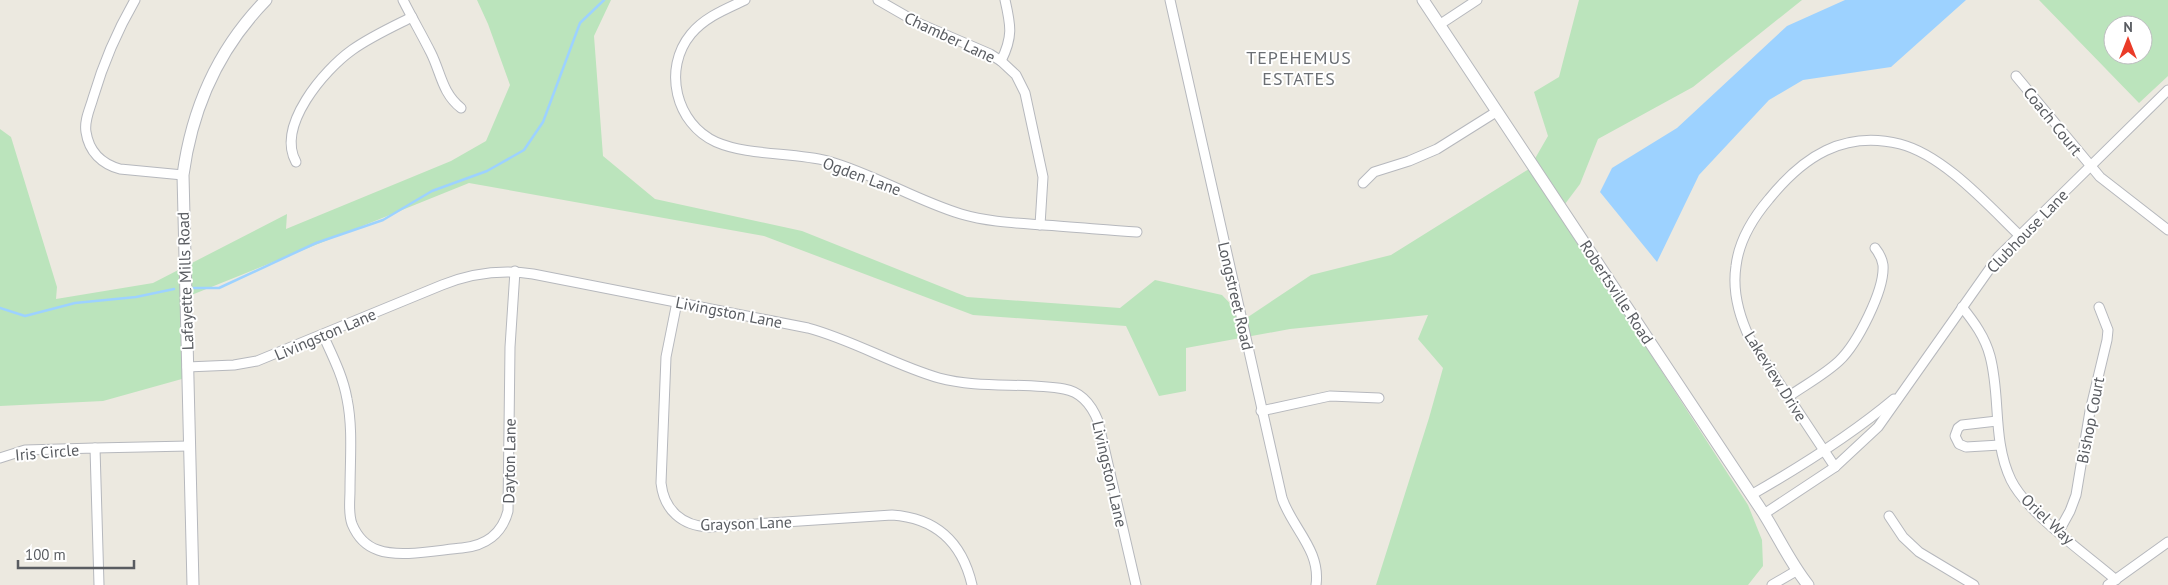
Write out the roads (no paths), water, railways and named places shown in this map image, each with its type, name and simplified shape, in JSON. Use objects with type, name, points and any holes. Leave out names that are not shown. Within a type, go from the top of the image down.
[{"type":"street","points":[[136,0],[109,52],[99,78],[86,121],[86,134],[89,144],[98,157],[111,166],[120,169],[183,175]]},
{"type":"street","name":"Lafayette Mills Road","points":[[193,585],[183,175],[189,137],[206,86],[232,40],[266,0]]},
{"type":"street","points":[[403,0],[431,54],[446,92],[452,101],[461,108]]},
{"type":"street","name":"Ogden Lane","points":[[745,0],[701,24],[687,40],[678,60],[676,84],[680,102],[690,122],[707,137],[736,148],[827,161],[856,170],[938,206],[962,214],[997,221],[1137,232]]},
{"type":"street","name":"Chamber Lane","points":[[878,0],[918,23],[1001,61],[1016,74],[1025,93],[1044,177],[1040,224]]},
{"type":"street","points":[[1001,61],[1009,46],[1011,35],[1005,0]]},
{"type":"street","name":"Longstreet Road","points":[[1170,0],[1282,498],[1289,516],[1312,554],[1316,571],[1316,585]]},
{"type":"street","name":"Robertsville Road","points":[[1423,0],[1496,112],[1601,266],[1764,514],[1788,552],[1796,571],[1808,585]]},
{"type":"street","points":[[1439,25],[1478,0]]},
{"type":"street","points":[[296,162],[292,153],[292,132],[300,111],[317,85],[334,65],[352,50],[412,16]]},
{"type":"street","name":"Coach Court","points":[[2016,76],[2090,166],[2110,187],[2168,230]]},
{"type":"street","name":"Clubhouse Lane","points":[[1764,514],[1835,467],[1878,427],[1991,265],[2019,235],[2168,90]]},
{"type":"street","points":[[1363,183],[1374,172],[1410,161],[1437,149],[1496,112]]},
{"type":"street","name":"Lakeview Drive","points":[[1835,467],[1745,329],[1736,298],[1735,272],[1740,246],[1752,222],[1784,181],[1807,160],[1831,148],[1851,143],[1883,141],[1909,147],[1938,163],[1985,202],[2019,235]]},
{"type":"street","points":[[1788,397],[1838,362],[1862,331],[1882,276],[1883,262],[1875,248]]},
{"type":"street","name":"Livingston Lane","points":[[187,367],[234,365],[257,361],[458,278],[486,272],[515,271],[826,333],[940,378],[975,384],[1062,388],[1076,393],[1093,409],[1098,421],[1136,585]]},
{"type":"street","name":"Dayton Lane","points":[[323,334],[338,369],[347,398],[350,423],[350,516],[358,535],[369,545],[388,552],[466,548],[481,544],[489,540],[500,530],[508,511],[510,347],[515,271]]},
{"type":"street","name":"Grayson Lane","points":[[677,302],[666,357],[662,483],[665,501],[674,514],[696,526],[708,527],[892,515],[914,518],[934,527],[952,541],[963,558],[972,585]]},
{"type":"street","name":"Oriel Way","points":[[1962,307],[1980,330],[1989,352],[1994,372],[2000,445],[2006,469],[2016,489],[2036,512],[2059,531],[2112,582]]},
{"type":"street","name":"Bishop Court","points":[[2059,531],[2076,495],[2090,411],[2108,330],[2099,307]]},
{"type":"street","name":"Clubhouse Lane","points":[[1751,496],[1879,412],[1906,389]]},
{"type":"street","points":[[1261,411],[1330,396],[1379,398]]},
{"type":"street","points":[[1997,421],[1962,425],[1955,436],[1959,444],[1966,447],[2000,445]]},
{"type":"street","name":"Iris Circle","points":[[0,458],[25,450],[189,446]]},
{"type":"street","name":"Iris Circle","points":[[95,448],[99,585]]},
{"type":"street","points":[[1889,516],[1903,537],[1919,552],[1974,585]]},
{"type":"street","points":[[2112,582],[2168,542]]},
{"type":"street","points":[[1772,585],[1796,571]]},
{"type":"water","points":[[1845,0],[1966,0],[1891,67],[1803,80],[1769,100],[1699,175],[1657,262],[1600,192],[1612,168],[1677,128],[1787,26]]},
{"type":"waterway","points":[[193,288],[219,288],[316,243],[383,220],[432,191],[487,171],[524,150],[543,122],[580,23],[604,0]]},
{"type":"waterway","points":[[0,308],[25,316],[75,303],[136,297],[174,289]]},
{"type":"district","name":"TEPEHEMUS ESTATES","points":[[1299,67]]}]
